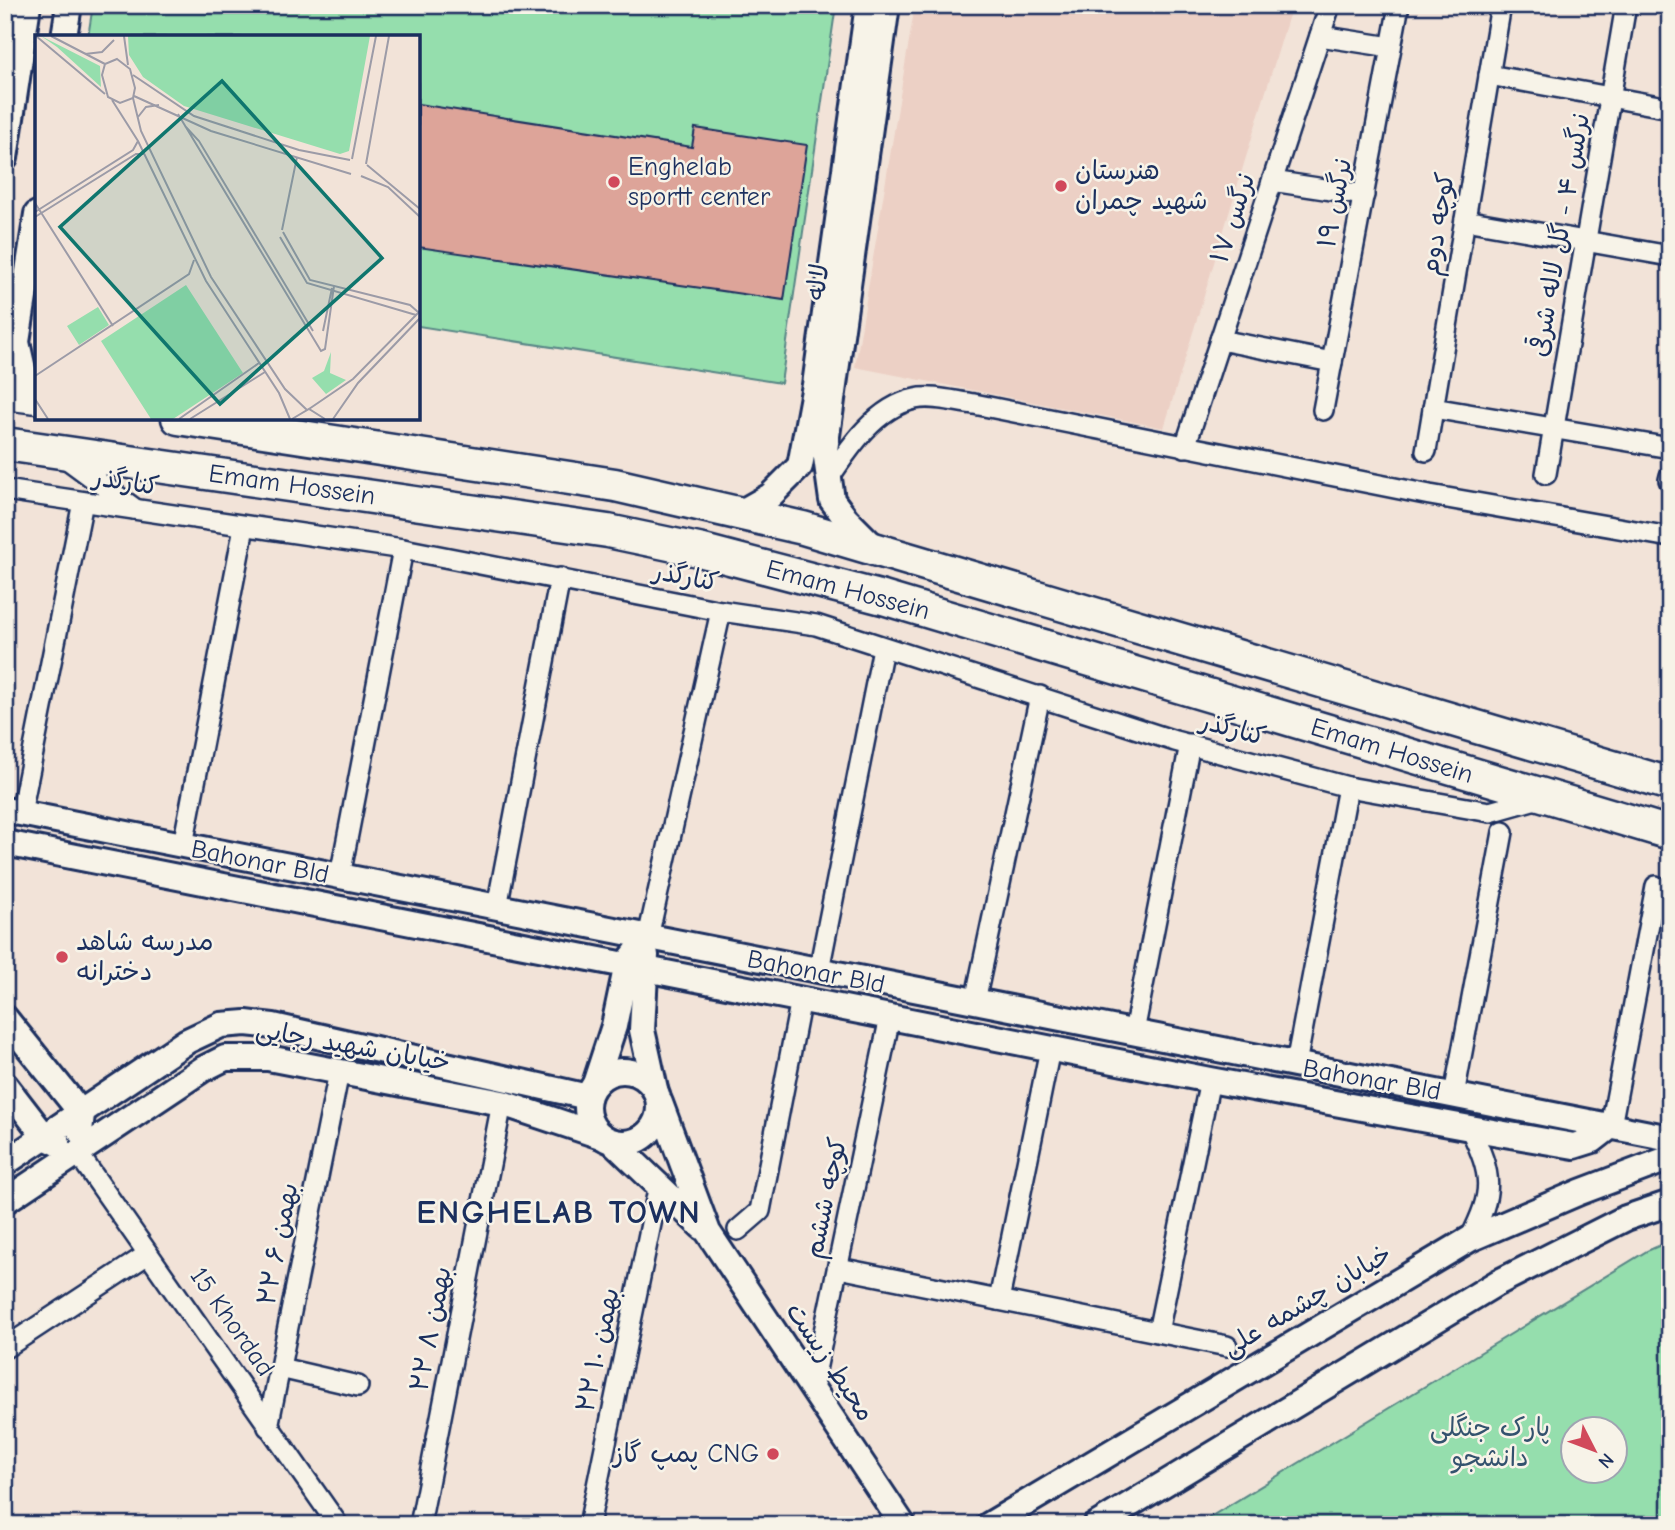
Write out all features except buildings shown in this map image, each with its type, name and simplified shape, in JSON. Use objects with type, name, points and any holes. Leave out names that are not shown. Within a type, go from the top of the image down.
[{"type":"main road","name":"Emam Hossein","points":[[191,420],[615,485],[740,513],[877,549],[1666,780]]},
{"type":"main road","name":"Emam Hossein","points":[[5,444],[608,531],[704,551],[883,598],[1670,833]]},
{"type":"street","points":[[5,158],[35,35],[28,5]]},
{"type":"street","points":[[64,35],[69,5]]},
{"type":"street","name":"لاله","points":[[800,466],[815,386],[868,5]]},
{"type":"street","name":"لاله","points":[[877,549],[846,519],[832,500],[825,450],[887,5]]},
{"type":"street","name":"نرگس ۱۷","points":[[1185,447],[1330,5]]},
{"type":"street","name":"نرگس ۱۹","points":[[1323,410],[1399,5]]},
{"type":"street","name":"کوچه دوم","points":[[1426,451],[1501,5]]},
{"type":"street","name":"نرگس ۴ - گل لاله شرقی","points":[[1546,474],[1626,5]]},
{"type":"street","points":[[1320,36],[1391,47]]},
{"type":"street","points":[[1489,75],[1670,108]]},
{"type":"street","points":[[1272,181],[1364,194]]},
{"type":"street","points":[[1465,220],[1670,256]]},
{"type":"street","points":[[24,395],[11,343],[31,293],[35,240]]},
{"type":"street","points":[[1220,340],[1332,362]]},
{"type":"street","points":[[740,513],[770,496],[800,466],[804,476],[810,480],[828,478],[870,426],[891,409],[915,399],[974,404],[1430,495],[1670,537]]},
{"type":"street","points":[[1433,408],[1670,448]]},
{"type":"street","points":[[57,451],[137,510]]},
{"type":"street","name":"کنارگذر","points":[[5,490],[403,549],[721,611],[816,625],[1190,744],[1348,787],[1490,812],[1546,796]]},
{"type":"street","points":[[13,811],[83,502]]},
{"type":"street","points":[[183,845],[243,527]]},
{"type":"street","points":[[340,876],[403,549]]},
{"type":"street","points":[[497,907],[560,578]]},
{"type":"street","points":[[591,1091],[606,1075],[619,1070],[640,1075],[658,1096],[656,1123],[641,1139],[628,1143],[607,1139],[591,1125],[587,1111],[591,1091],[648,937],[721,611]]},
{"type":"street","points":[[819,970],[883,648]]},
{"type":"street","points":[[975,1001],[1040,696]]},
{"type":"street","points":[[1134,1032],[1190,744]]},
{"type":"street","points":[[1296,1064],[1348,787]]},
{"type":"street","name":"Bahonar Bld","points":[[13,811],[1670,1138]]},
{"type":"street","points":[[1454,1095],[1503,832]]},
{"type":"street","name":"Bahonar Bld","points":[[5,843],[1050,1049],[1470,1128],[1574,1146],[1593,1139],[1611,1126]]},
{"type":"street","points":[[1611,1126],[1656,886]]},
{"type":"street","name":"محیط زیست","points":[[636,967],[642,1030],[658,1096],[708,1232]]},
{"type":"street","points":[[738,1230],[760,1211],[801,999]]},
{"type":"street","name":"کوچه ششم","points":[[812,1389],[890,1017]]},
{"type":"street","points":[[5,1018],[82,1114],[77,1152],[45,1137],[5,1085]]},
{"type":"street","name":"خیابان شهید رجایی","points":[[5,1163],[82,1114],[187,1041],[221,1025],[246,1023],[273,1026],[591,1091]]},
{"type":"street","points":[[999,1300],[1050,1049]]},
{"type":"street","name":"خیابان شهید رجایی","points":[[5,1201],[203,1069],[225,1058],[268,1058],[502,1103],[607,1139]]},
{"type":"street","name":"۲۲ بهمن ۶","points":[[268,1427],[339,1072]]},
{"type":"street","points":[[1158,1332],[1210,1080]]},
{"type":"street","name":"۲۲ بهمن ۸","points":[[420,1525],[502,1103]]},
{"type":"street","points":[[1470,1128],[1484,1158],[1487,1204],[1470,1239]]},
{"type":"street","name":"محیط زیست","points":[[607,1139],[708,1232],[903,1525]]},
{"type":"street","name":"15 Khordad","points":[[77,1152],[338,1525]]},
{"type":"street","name":"خیابان چشمه علی","points":[[989,1525],[1470,1239],[1580,1192],[1670,1158]]},
{"type":"street","name":"۲۲ بهمن ۱۰","points":[[589,1525],[659,1185]]},
{"type":"street","points":[[1096,1525],[1497,1283],[1626,1218],[1670,1203]]},
{"type":"street","points":[[5,1348],[148,1254]]},
{"type":"street","points":[[839,1268],[1227,1346]]},
{"type":"street","points":[[280,1368],[358,1386]]},
{"type":"shaded area","name":"هنرستان شهید چمران","points":[[915,5],[1292,5],[1164,428],[855,367]]},
{"type":"green space","name":"Enghelab sportt center","points":[[93,5],[836,5],[781,383],[420,326],[420,35],[88,35]]},
{"type":"green space","name":"پارک جنگلی دانشجو","points":[[1670,1241],[1670,1525],[1197,1525],[1647,1251]]},
{"type":"place","name":"Enghelab sportt center","points":[[614,182]]},
{"type":"place","name":"هنرستان شهید چمران","points":[[1061,186]]},
{"type":"place","name":"مدرسه شاهد دخترانه","points":[[62,957]]},
{"type":"place","name":"پمپ گاز CNG","points":[[773,1454]]},
{"type":"district","name":"ENGHELAB TOWN","points":[[559,1212]]}]
